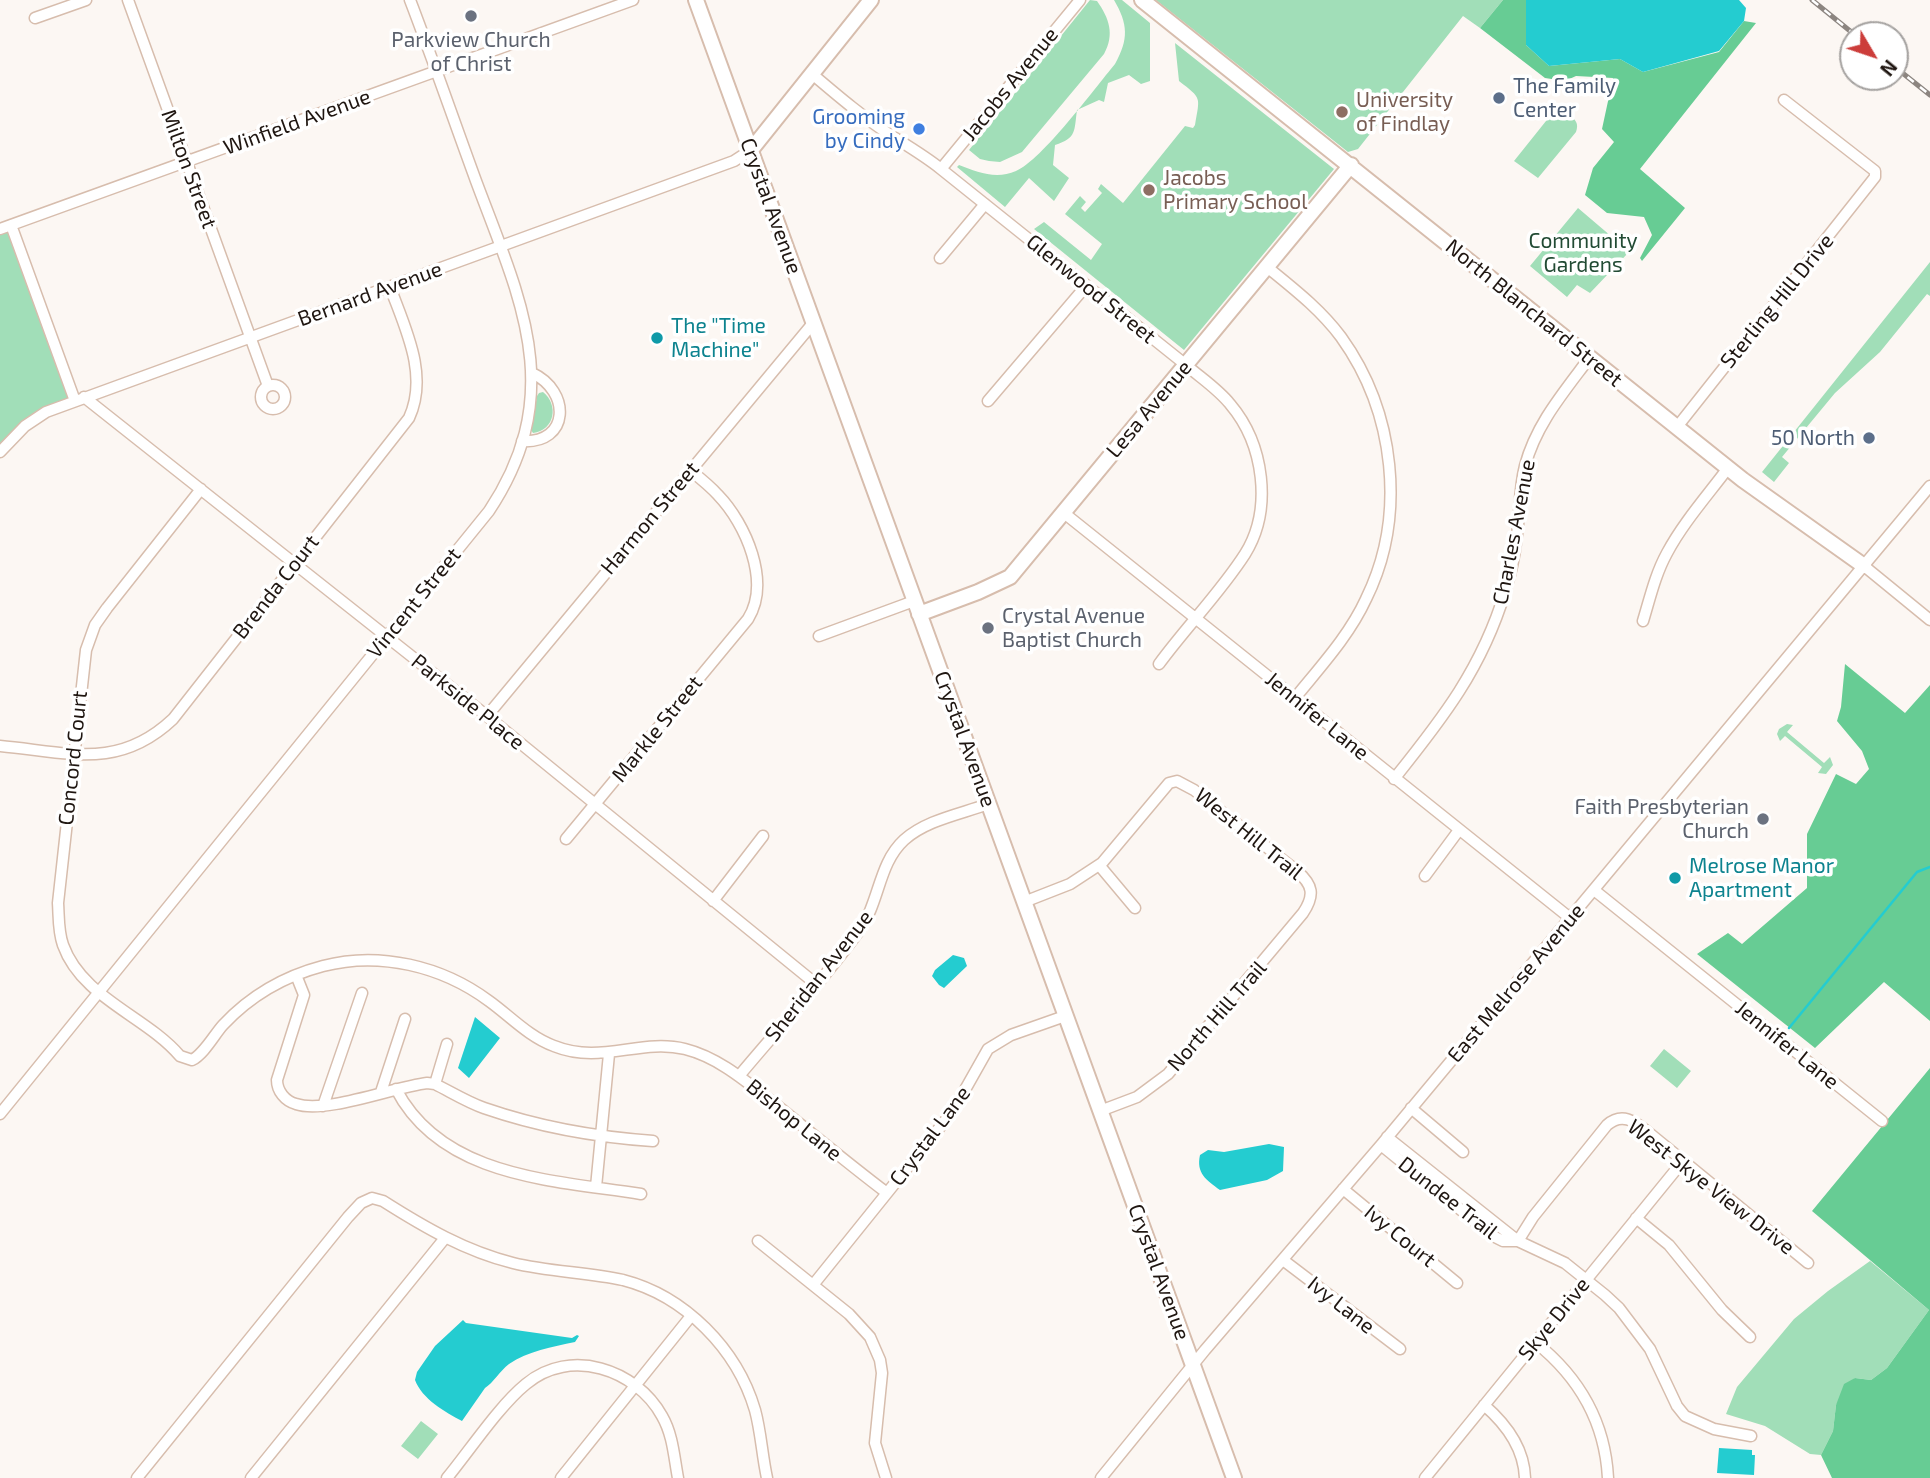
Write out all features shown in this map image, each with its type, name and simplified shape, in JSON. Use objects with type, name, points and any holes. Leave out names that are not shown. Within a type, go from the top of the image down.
[{"type":"street","points":[[35,18],[86,0]]},
{"type":"street","name":"Milton Street","points":[[128,0],[268,386]]},
{"type":"street","name":"Vincent Street","points":[[0,1114],[489,510],[512,472],[529,410],[531,350],[525,319],[501,246],[410,0]]},
{"type":"street","name":"Winfield Avenue","points":[[5,227],[633,0]]},
{"type":"street","name":"Crystal Avenue","points":[[696,0],[1234,1478]]},
{"type":"street","points":[[751,150],[871,0]]},
{"type":"street","name":"Jacobs Avenue","points":[[941,169],[1080,0]]},
{"type":"street","name":"North Blanchard Street","points":[[1142,0],[1728,468],[1864,566],[1930,620]]},
{"type":"street","name":"Glenwood Street","points":[[811,73],[872,122],[914,148],[941,169],[1186,365],[1223,396],[1239,416],[1255,449],[1261,486],[1260,511],[1251,544],[1238,565],[1159,664]]},
{"type":"street","name":"Sterling Hill Drive","points":[[1676,427],[1876,174],[1784,100]]},
{"type":"street","name":"Bernard Avenue","points":[[0,452],[10,439],[35,418],[79,399],[734,161],[751,150]]},
{"type":"street","name":"Lesa Avenue","points":[[917,608],[1006,580],[1026,560],[1351,165]]},
{"type":"street","points":[[940,258],[985,204]]},
{"type":"street","points":[[5,227],[79,399]]},
{"type":"street","points":[[1267,267],[1323,316],[1354,357],[1376,404],[1390,470],[1389,524],[1376,578],[1353,624],[1295,698]]},
{"type":"street","points":[[988,401],[1086,286]]},
{"type":"street","name":"Brenda Court","points":[[0,746],[99,755],[121,751],[149,738],[166,726],[403,426],[412,410],[416,391],[415,363],[390,287]]},
{"type":"street","name":"Harmon Street","points":[[487,716],[814,322]]},
{"type":"street","name":"Charles Avenue","points":[[1394,779],[1460,694],[1482,654],[1510,575],[1517,536],[1521,485],[1533,442],[1551,408],[1590,358]]},
{"type":"street","points":[[522,442],[537,442],[546,437],[555,427],[559,415],[559,401],[553,388],[532,373]]},
{"type":"street","name":"Parkside Place","points":[[79,399],[295,563],[816,984]]},
{"type":"street","points":[[1643,621],[1658,571],[1667,553],[1680,531],[1728,468]]},
{"type":"street","name":"Markle Street","points":[[566,839],[748,619],[758,595],[751,552],[725,502],[690,470]]},
{"type":"street","name":"East Melrose Avenue","points":[[1101,1478],[1930,486]]},
{"type":"street","name":"Concord Court","points":[[201,489],[95,625],[84,657],[58,902],[60,931],[71,961],[86,980],[180,1056],[192,1060],[198,1057],[223,1025],[243,1006],[275,984],[296,975]]},
{"type":"street","name":"Jennifer Lane","points":[[1064,513],[1570,918]]},
{"type":"street","points":[[819,636],[917,608]]},
{"type":"street","name":"West Hill Trail","points":[[1099,865],[1169,783],[1177,781],[1194,790],[1297,871],[1310,884],[1312,896]]},
{"type":"street","name":"Sheridan Avenue","points":[[739,1076],[860,930],[870,913],[883,870],[896,849],[926,826],[988,804]]},
{"type":"street","points":[[1425,876],[1459,830]]},
{"type":"street","points":[[713,901],[764,836]]},
{"type":"street","points":[[1024,902],[1070,884],[1099,865],[1135,908]]},
{"type":"street","name":"Jennifer Lane","points":[[1594,890],[1882,1121]]},
{"type":"street","name":"North Hill Trail","points":[[1100,1111],[1137,1097],[1168,1074],[1284,938],[1312,896]]},
{"type":"street","points":[[596,1186],[602,1138],[609,1054],[577,1053],[549,1045],[472,989],[451,978],[415,966],[384,961],[360,961],[325,965],[296,975],[304,995],[277,1080],[277,1088],[296,1104],[323,1106],[419,1084],[435,1084],[485,1108],[549,1127],[602,1138],[653,1141]]},
{"type":"street","points":[[323,1106],[362,993]]},
{"type":"street","name":"Crystal Lane","points":[[813,1285],[954,1111],[988,1049],[1011,1035],[1065,1016]]},
{"type":"street","points":[[381,1092],[405,1019]]},
{"type":"street","points":[[435,1084],[447,1044]]},
{"type":"street","name":"Bishop Lane","points":[[609,1054],[664,1046],[697,1052],[739,1076],[887,1193]]},
{"type":"street","points":[[396,1089],[417,1120],[466,1156],[560,1184],[596,1186],[641,1194]]},
{"type":"street","points":[[1411,1108],[1463,1152]]},
{"type":"street","name":"West Skye View Drive","points":[[1518,1241],[1533,1217],[1612,1121],[1619,1118],[1632,1121],[1808,1264]]},
{"type":"street","name":"Dundee Trail","points":[[1384,1141],[1518,1241],[1549,1254],[1586,1279],[1619,1308],[1655,1357],[1677,1406],[1685,1416],[1714,1429],[1751,1436]]},
{"type":"street","name":"Skye Drive","points":[[1425,1478],[1682,1161]]},
{"type":"street","name":"Ivy Court","points":[[1343,1189],[1457,1283]]},
{"type":"street","points":[[137,1478],[361,1203],[366,1199],[377,1198],[445,1238],[476,1252],[512,1263],[606,1277],[644,1286],[691,1316],[725,1349],[747,1388],[759,1425],[767,1478]]},
{"type":"street","points":[[1636,1218],[1668,1245],[1722,1310],[1750,1337]]},
{"type":"street","points":[[251,1478],[445,1238]]},
{"type":"street","points":[[758,1241],[862,1327],[876,1348],[882,1379],[875,1443],[886,1478]]},
{"type":"street","name":"Ivy Lane","points":[[1283,1260],[1400,1349]]},
{"type":"street","points":[[561,1478],[691,1316]]},
{"type":"street","points":[[1535,1342],[1568,1372],[1590,1405],[1603,1442],[1608,1478]]},
{"type":"street","points":[[447,1478],[512,1398],[536,1377],[547,1371],[578,1365],[611,1371],[636,1385],[650,1398],[667,1425],[678,1478]]},
{"type":"street","points":[[1484,1405],[1513,1437],[1523,1460],[1525,1478]]},
{"type":"green space","points":[[1090,0],[1097,1],[1109,26],[1109,40],[1104,54],[1022,152],[1000,162],[980,159],[969,150]]},
{"type":"green space","points":[[1114,0],[1122,0],[1150,23],[1150,81],[1141,84],[1129,75],[1108,83],[1104,102],[1099,100],[1079,109],[1120,55],[1125,32]]},
{"type":"green space","name":"University of Findlay","points":[[1156,0],[1503,0],[1480,28],[1463,16],[1358,149],[1348,152]]},
{"type":"green space","points":[[1503,0],[1526,0],[1526,45],[1549,66],[1620,59],[1643,72],[1719,52],[1744,21],[1756,23],[1640,169],[1685,208],[1642,261],[1640,258],[1652,235],[1644,217],[1607,213],[1585,195],[1593,168],[1614,142],[1602,129],[1613,78],[1576,76],[1565,81],[1545,78],[1480,28]]},
{"type":"green space","points":[[1175,43],[1334,169],[1184,350],[1034,229],[1044,222],[1091,260],[1102,244],[1065,214],[1080,196],[1086,202],[1081,208],[1085,212],[1102,193],[1098,189],[1101,184],[1123,203],[1185,126],[1193,128],[1198,99],[1179,81]]},
{"type":"green space","points":[[1077,111],[1073,133],[1067,140],[1055,145],[1053,165],[1069,178],[1054,201],[1029,178],[1005,207],[957,167],[959,165],[994,175],[1016,171],[1039,153]]},
{"type":"green space","points":[[1554,111],[1564,117],[1568,114],[1571,116],[1577,129],[1538,178],[1514,161]]},
{"type":"green space","name":"Community Gardens","points":[[1578,208],[1628,253],[1590,293],[1577,285],[1567,297],[1530,266]]},
{"type":"green space","points":[[11,225],[75,401],[46,412],[0,452],[0,229]]},
{"type":"green space","points":[[1930,262],[1930,296],[1927,294],[1880,352],[1835,393],[1782,457],[1789,463],[1774,482],[1762,472]]},
{"type":"green space","points":[[543,392],[551,403],[552,416],[546,427],[533,433],[531,430],[537,396]]},
{"type":"green space","points":[[1845,664],[1905,713],[1930,685],[1930,1021],[1884,982],[1815,1048],[1697,954],[1728,933],[1742,944],[1807,888],[1807,834],[1836,774],[1856,784],[1869,769],[1862,751],[1837,721]]},
{"type":"green space","points":[[1787,724],[1793,725],[1787,732],[1824,763],[1830,757],[1833,765],[1826,774],[1818,773],[1822,767],[1785,736],[1780,741],[1777,734],[1779,729]]},
{"type":"green space","points":[[1664,1049],[1691,1071],[1677,1088],[1650,1066]]},
{"type":"green space","points":[[1930,1068],[1930,1478],[1832,1478],[1821,1455],[1833,1431],[1836,1405],[1844,1384],[1855,1378],[1871,1380],[1887,1368],[1929,1310],[1812,1211]]},
{"type":"green space","points":[[1870,1261],[1929,1310],[1887,1368],[1871,1380],[1855,1378],[1836,1405],[1833,1431],[1821,1455],[1810,1454],[1765,1426],[1726,1414],[1737,1387],[1794,1319]]},
{"type":"green space","points":[[421,1421],[438,1434],[418,1459],[401,1446]]},
{"type":"water","points":[[1526,0],[1739,0],[1746,8],[1744,21],[1719,51],[1643,72],[1620,59],[1549,66],[1526,45]]},
{"type":"water","points":[[953,955],[964,958],[967,966],[944,988],[932,976],[935,970]]},
{"type":"water","points":[[475,1017],[500,1038],[469,1078],[458,1068]]},
{"type":"water","points":[[1269,1144],[1284,1147],[1283,1171],[1267,1180],[1220,1190],[1206,1179],[1199,1167],[1200,1155],[1208,1150],[1224,1152]]},
{"type":"water","points":[[463,1320],[466,1323],[572,1338],[579,1336],[575,1342],[532,1353],[509,1364],[485,1388],[462,1421],[428,1399],[415,1380],[417,1372],[435,1346]]},
{"type":"water","points":[[1719,1448],[1752,1450],[1752,1455],[1755,1455],[1754,1475],[1717,1473]]},
{"type":"waterway","points":[[1789,1028],[1917,872],[1930,867]]},
{"type":"railway","points":[[1812,0],[1839,22]]},
{"type":"railway","points":[[1909,78],[1930,95]]},
{"type":"place","name":"Parkview Church of Christ","points":[[471,16]]},
{"type":"place","name":"The Family Center","points":[[1499,98]]},
{"type":"place","name":"University of Findlay","points":[[1342,112]]},
{"type":"place","name":"Grooming by Cindy","points":[[919,129]]},
{"type":"place","name":"Jacobs Primary School","points":[[1149,190]]},
{"type":"place","name":"The \"Time Machine\"","points":[[657,338]]},
{"type":"place","name":"50 North","points":[[1869,438]]},
{"type":"place","name":"Crystal Avenue Baptist Church","points":[[988,628]]},
{"type":"place","name":"Faith Presbyterian Church","points":[[1763,819]]},
{"type":"place","name":"Melrose Manor Apartment","points":[[1675,878]]}]
